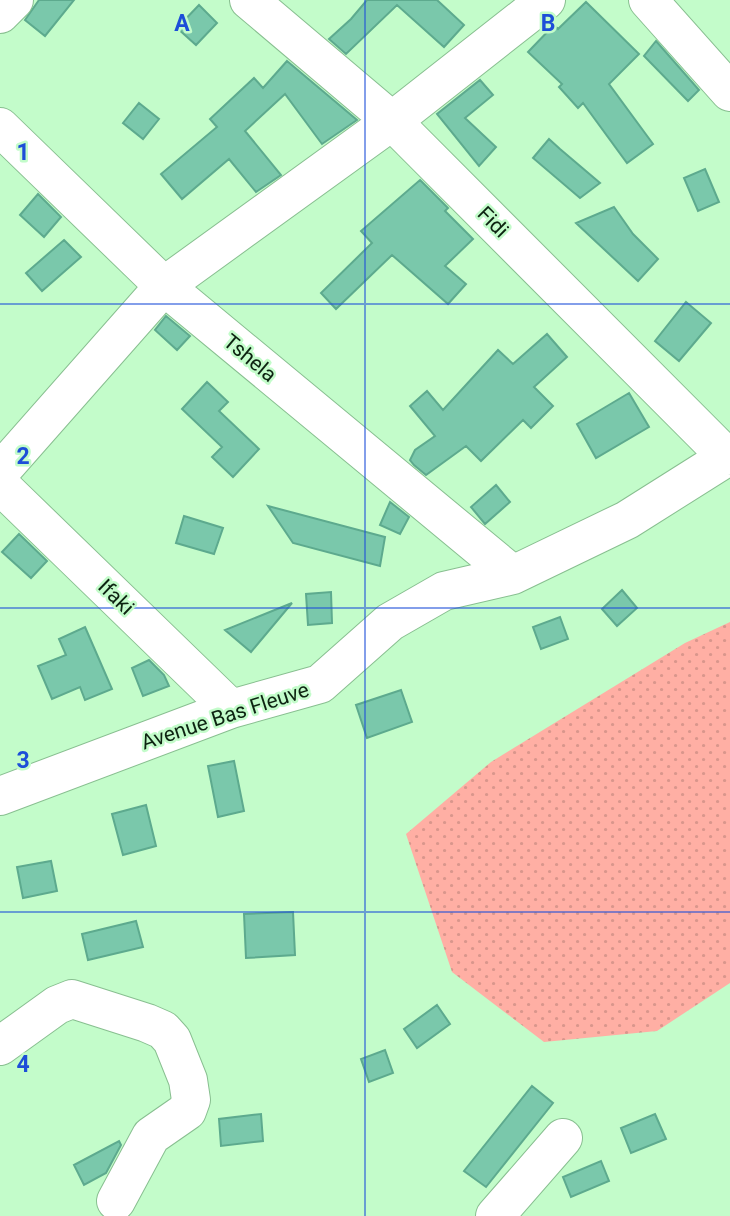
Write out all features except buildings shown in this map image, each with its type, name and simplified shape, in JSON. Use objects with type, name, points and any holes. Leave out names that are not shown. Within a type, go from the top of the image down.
[{"type":"street","points":[[0,14],[14,0]]},
{"type":"street","name":"Fidi","points":[[249,0],[392,121],[728,455]]},
{"type":"street","points":[[0,472],[163,286],[392,121],[546,0]]},
{"type":"street","points":[[648,0],[730,92]]},
{"type":"street","name":"Tshela","points":[[0,127],[163,286],[513,575]]},
{"type":"street","name":"Avenue Bas Fleuve","points":[[0,796],[231,709],[320,684],[390,622],[444,591],[513,575],[627,520],[728,455]]},
{"type":"street","name":"Ifaki","points":[[0,485],[231,709]]},
{"type":"street","points":[[0,1046],[57,1005],[72,999],[147,1023],[163,1030],[172,1040],[188,1080],[191,1100],[187,1111],[151,1136],[108,1211]]},
{"type":"street","points":[[495,1216],[563,1139]]},
{"type":"shaded area","points":[[730,622],[730,983],[657,1031],[544,1042],[452,972],[406,834],[491,762],[685,643]]}]
